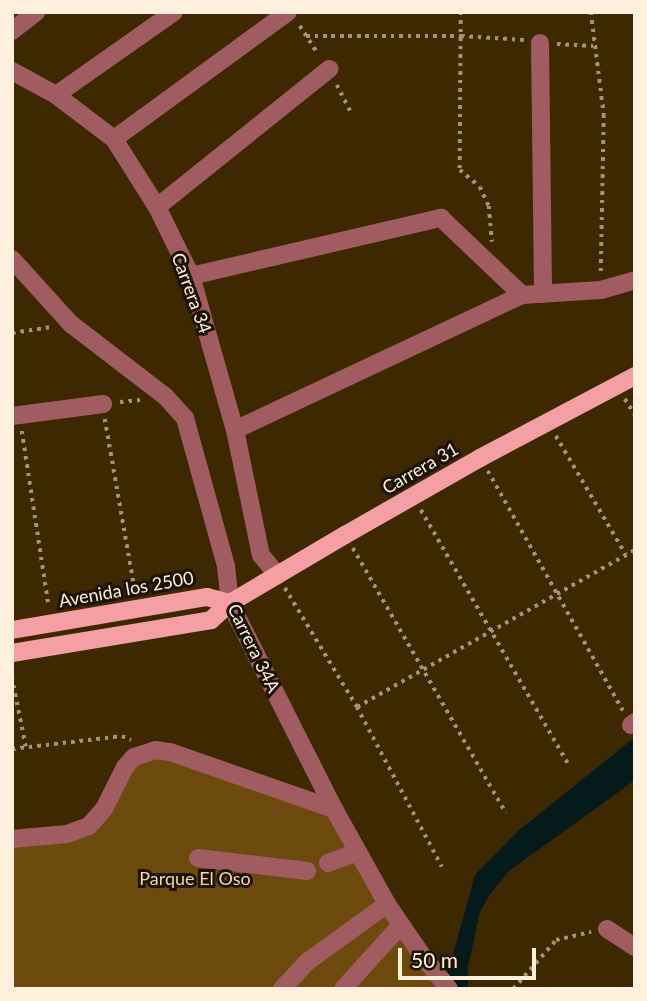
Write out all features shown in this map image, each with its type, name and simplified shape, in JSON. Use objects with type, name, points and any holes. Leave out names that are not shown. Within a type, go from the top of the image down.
[{"type":"main road","name":"Carrera 31","points":[[230,603],[480,458],[635,376]]},
{"type":"main road","name":"Avenida los 2500","points":[[12,630],[207,597],[230,603]]},
{"type":"main road","points":[[12,653],[211,620],[230,603]]},
{"type":"street","points":[[12,32],[36,12]]},
{"type":"street","points":[[57,95],[174,12]]},
{"type":"street","points":[[114,139],[288,12]]},
{"type":"street","points":[[540,43],[542,294]]},
{"type":"street","points":[[157,207],[329,69]]},
{"type":"street","name":"Carrera 34","points":[[12,71],[57,95],[114,139],[157,207],[191,276],[235,430],[261,555],[277,575]]},
{"type":"street","points":[[191,276],[441,218],[522,295]]},
{"type":"street","name":"Carrera 34A","points":[[12,259],[71,324],[165,397],[185,418],[226,566],[230,603],[334,808],[387,904],[449,989]]},
{"type":"street","points":[[235,430],[522,295],[601,290],[635,281]]},
{"type":"street","points":[[16,416],[103,404]]},
{"type":"street","points":[[12,839],[67,834],[89,826],[104,809],[125,767],[134,757],[155,750],[170,752],[334,808]]},
{"type":"street","points":[[292,794],[305,790],[317,775]]},
{"type":"street","points":[[328,863],[358,852]]},
{"type":"street","points":[[198,858],[307,871]]},
{"type":"street","points":[[282,989],[307,962],[387,904]]},
{"type":"street","points":[[343,989],[401,925]]},
{"type":"street","points":[[607,929],[635,947]]},
{"type":"path","points":[[461,12],[460,170],[480,187],[489,206],[495,269]]},
{"type":"path","points":[[591,12],[593,46],[604,115],[601,290]]},
{"type":"path","points":[[306,36],[507,37],[540,43],[593,46]]},
{"type":"path","points":[[12,333],[71,324]]},
{"type":"path","points":[[138,607],[103,404],[165,397]]},
{"type":"path","points":[[16,416],[51,623]]},
{"type":"path","points":[[547,422],[626,555]]},
{"type":"path","points":[[480,458],[633,724]]},
{"type":"path","points":[[413,496],[568,764]]},
{"type":"path","points":[[345,535],[506,813]]},
{"type":"path","points":[[357,707],[635,550]]},
{"type":"path","points":[[277,575],[357,707],[442,867]]},
{"type":"path","points":[[12,677],[26,747]]},
{"type":"path","points":[[12,749],[122,736],[155,750]]},
{"type":"path","points":[[513,989],[556,940],[607,929]]},
{"type":"green space","name":"Parque El Oso","points":[[148,751],[334,809],[441,979],[435,989],[12,989],[12,839],[75,833]]},
{"type":"water","points":[[635,737],[635,780],[509,871],[490,894],[480,912],[468,967],[468,989],[435,989],[452,958],[475,875],[518,831]]}]
